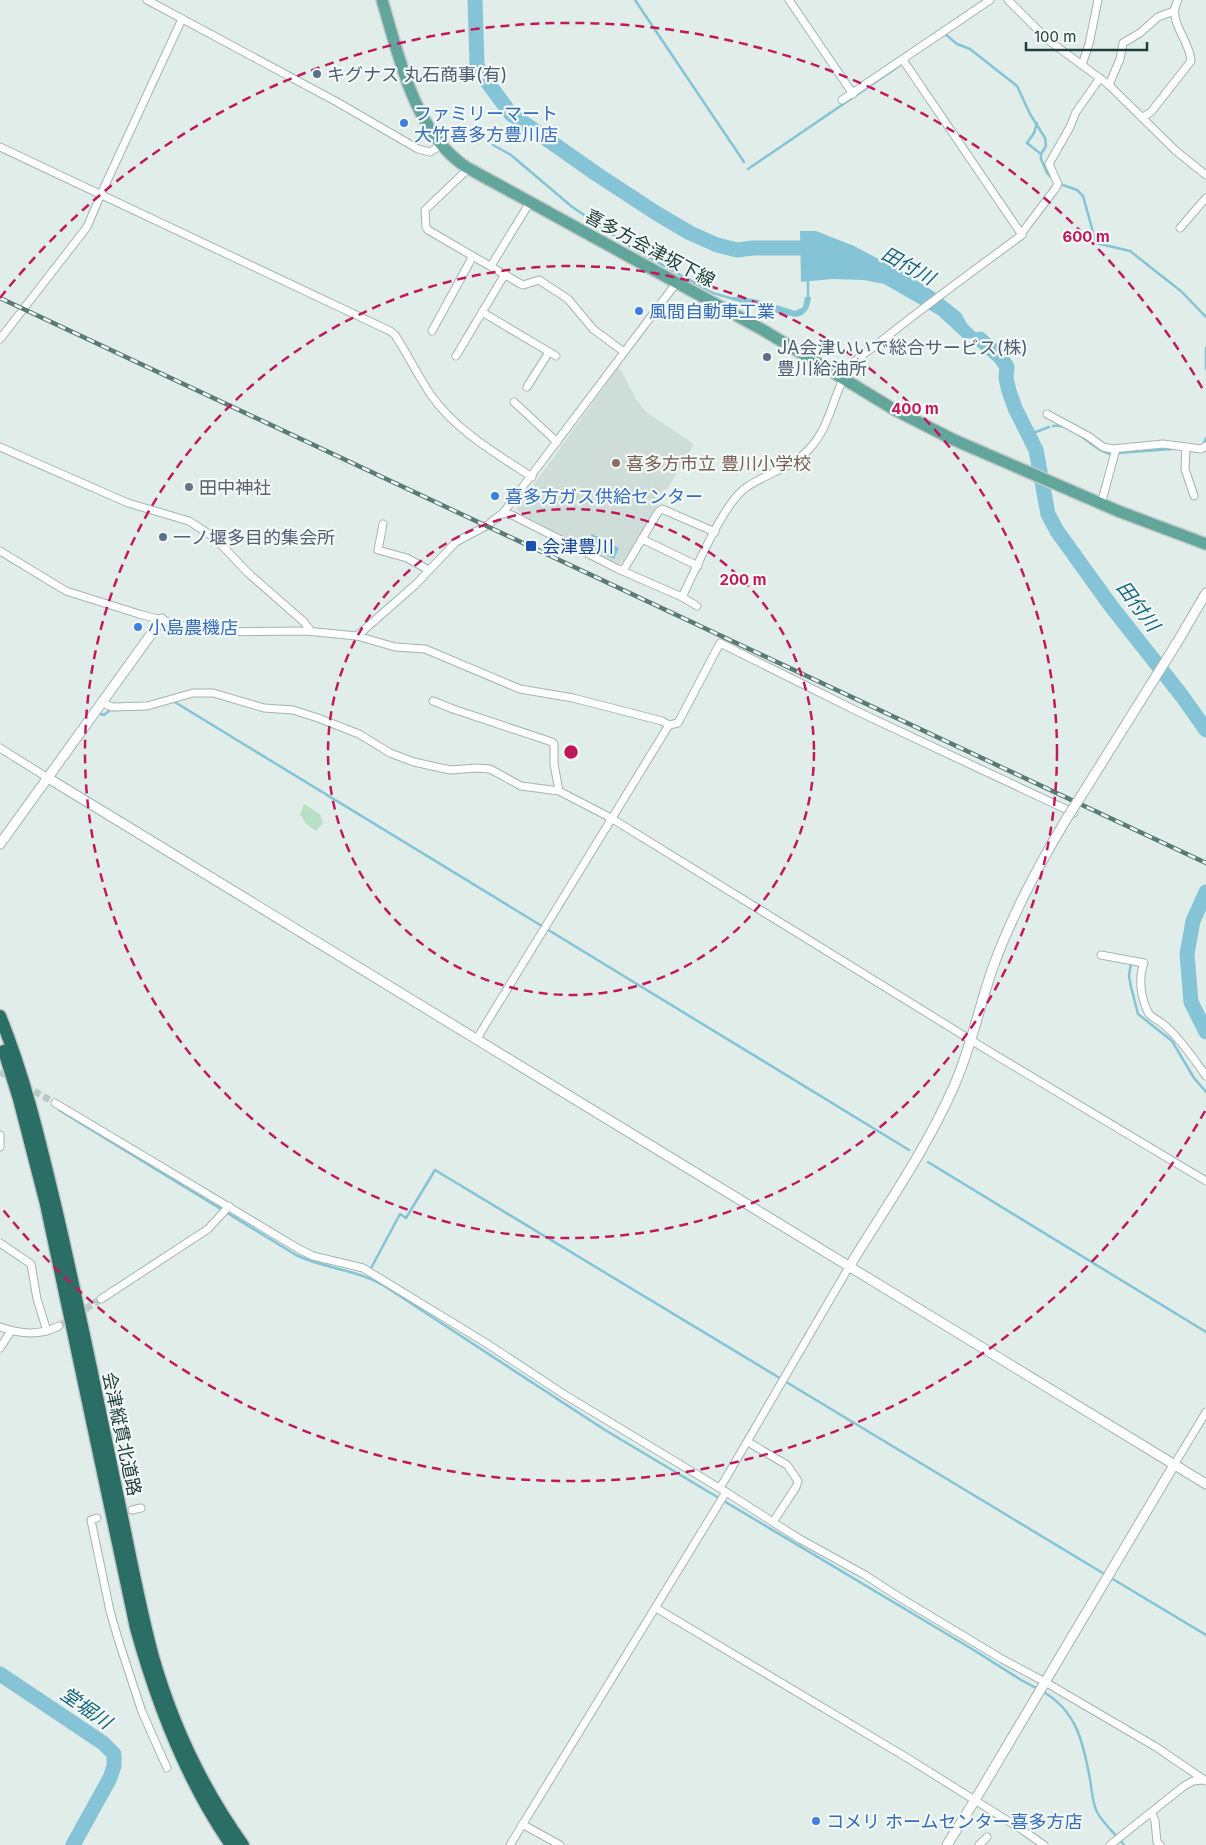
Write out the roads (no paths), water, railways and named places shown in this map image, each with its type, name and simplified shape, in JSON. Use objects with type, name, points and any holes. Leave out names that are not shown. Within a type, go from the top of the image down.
[{"type":"highway","name":"会津縦貫北道路","points":[[0,1016],[28,1097],[41,1144],[73,1280],[153,1655],[176,1722],[195,1763],[220,1809],[243,1845]]},
{"type":"highway","name":"会津縦貫北道路","points":[[0,1038],[19,1099],[46,1204],[136,1628],[151,1682],[166,1722],[190,1774],[232,1845]]},
{"type":"main road","name":"喜多方会津坂下線","points":[[382,0],[413,97],[425,122],[441,145],[455,160],[763,330],[911,418],[952,439],[1101,504],[1206,544]]},
{"type":"street","points":[[146,0],[337,102],[418,149],[430,152],[441,145]]},
{"type":"street","points":[[789,0],[853,94]]},
{"type":"street","points":[[842,100],[990,0]]},
{"type":"street","points":[[1008,0],[1048,40],[1109,85],[1176,151],[1206,175]]},
{"type":"street","points":[[1082,65],[1089,44],[1098,0]]},
{"type":"street","points":[[1143,118],[1151,112],[1191,61],[1189,49],[1181,34],[1174,11],[1178,0]]},
{"type":"street","points":[[1109,85],[1120,59],[1123,43],[1140,33],[1158,17],[1174,11]]},
{"type":"street","points":[[0,339],[82,236],[182,19]]},
{"type":"street","points":[[903,60],[1021,234]]},
{"type":"street","points":[[682,597],[715,532],[743,490],[788,466],[811,448],[823,428],[849,368],[918,312],[1021,234],[1058,184],[1049,164],[1070,127],[1076,112],[1100,78]]},
{"type":"street","points":[[0,147],[390,331],[400,342],[431,395],[453,420],[497,454],[532,476]]},
{"type":"street","points":[[468,168],[425,210],[426,227],[433,233],[523,285],[539,280],[564,295],[592,329],[624,352]]},
{"type":"street","points":[[1180,228],[1206,198]]},
{"type":"street","points":[[491,266],[530,202]]},
{"type":"street","points":[[432,331],[473,256]]},
{"type":"street","points":[[456,356],[505,274]]},
{"type":"street","points":[[357,636],[415,585],[456,542],[486,526],[504,513],[677,282]]},
{"type":"street","points":[[482,312],[552,354],[527,387]]},
{"type":"street","points":[[514,402],[557,442]]},
{"type":"street","points":[[1047,414],[1088,436],[1103,447],[1116,448],[1163,444],[1201,449],[1206,446]]},
{"type":"street","points":[[0,447],[128,503],[182,518],[193,524],[215,538],[247,572],[304,622],[311,631]]},
{"type":"street","points":[[1186,447],[1185,469],[1194,496]]},
{"type":"street","points":[[1101,504],[1116,448]]},
{"type":"street","points":[[623,571],[658,512],[662,509],[715,532]]},
{"type":"street","points":[[504,513],[512,515],[697,606]]},
{"type":"street","points":[[383,524],[378,550],[407,558],[429,570]]},
{"type":"street","points":[[642,539],[698,566]]},
{"type":"street","points":[[0,551],[66,591],[139,614],[207,632],[311,631],[357,636],[395,647],[425,650],[520,689],[572,698],[662,721],[669,725],[678,723],[720,643],[1070,815]]},
{"type":"street","points":[[510,1845],[656,1608],[748,1442],[849,1267],[928,1138],[955,1085],[994,967],[1015,913],[1040,863],[1178,641],[1206,592]]},
{"type":"street","points":[[0,844],[162,619]]},
{"type":"street","points":[[103,703],[112,706],[147,706],[193,693],[213,693],[264,708],[293,710],[308,714],[359,734],[390,752],[421,764],[450,770],[477,768],[490,770],[521,786],[559,791],[611,818],[970,1040],[1206,1182]]},
{"type":"street","points":[[433,701],[522,734],[552,742],[554,744],[554,764],[559,791]]},
{"type":"street","points":[[476,1040],[669,725]]},
{"type":"street","points":[[0,748],[1206,1484]]},
{"type":"street","points":[[1101,955],[1144,963],[1140,979],[1143,999],[1149,1014],[1164,1025],[1198,1063],[1206,1076]]},
{"type":"street","points":[[55,1103],[313,1256],[364,1268],[486,1343],[565,1395],[723,1490],[798,1538],[865,1575],[1002,1659],[1156,1747],[1206,1781]]},
{"type":"street","points":[[0,1135],[0,1147]]},
{"type":"street","points":[[101,1299],[208,1229],[229,1206]]},
{"type":"street","points":[[0,1243],[31,1264],[47,1331]]},
{"type":"street","points":[[0,1326],[11,1331],[26,1333],[47,1331],[59,1326]]},
{"type":"street","points":[[0,1348],[11,1331]]},
{"type":"street","points":[[947,1845],[1206,1412]]},
{"type":"street","points":[[748,1442],[787,1465],[798,1481],[773,1522]]},
{"type":"street","points":[[132,1510],[140,1508]]},
{"type":"street","points":[[98,1518],[91,1520],[110,1610],[142,1712],[166,1768]]},
{"type":"street","points":[[656,1608],[909,1759],[1044,1845]]},
{"type":"street","points":[[1110,1845],[1184,1786],[1200,1779],[1206,1781]]},
{"type":"street","points":[[1152,1813],[1155,1821],[1157,1842],[1160,1845]]},
{"type":"street","points":[[522,1824],[560,1845]]},
{"type":"street","points":[[979,1845],[987,1836]]},
{"type":"water","points":[[800,231],[816,231],[854,246],[905,273],[933,291],[961,313],[967,324],[995,351],[998,358],[977,339],[963,338],[938,315],[884,284],[864,280],[832,279],[801,282]]},
{"type":"water","points":[[731,297],[772,303],[795,311],[803,307],[805,297],[811,297],[807,310],[796,317],[745,306]]},
{"type":"water","points":[[592,534],[619,548],[614,559],[586,545]]},
{"type":"waterway","name":"田付川","points":[[475,0],[477,65],[482,75],[511,114],[656,213],[690,233],[717,245],[737,250],[753,248],[821,248]]},
{"type":"waterway","points":[[635,0],[744,162]]},
{"type":"waterway","points":[[943,36],[945,34],[957,44],[970,49],[1017,86],[1030,114],[1045,138],[1046,146],[1041,154],[1041,159],[1047,173],[1054,180]]},
{"type":"waterway","points":[[748,169],[902,64]]},
{"type":"waterway","points":[[1037,123],[1034,133],[1027,143],[1041,154]]},
{"type":"waterway","points":[[493,145],[511,155],[571,206],[632,248],[713,293],[737,300]]},
{"type":"waterway","points":[[1060,184],[1077,190],[1083,196],[1096,243],[1130,251],[1182,292],[1206,317]]},
{"type":"waterway","points":[[808,279],[808,299]]},
{"type":"waterway","name":"田付川","points":[[980,339],[1001,358],[1007,367],[1006,378],[1009,391],[1015,408],[1036,450],[1048,514],[1057,531],[1111,606],[1182,696],[1206,730]]},
{"type":"waterway","points":[[1206,348],[1206,369]]},
{"type":"waterway","points":[[1053,426],[1068,428],[1097,448],[1111,454]]},
{"type":"waterway","points":[[1028,435],[1049,427]]},
{"type":"waterway","points":[[1204,443],[1206,438]]},
{"type":"waterway","points":[[1117,453],[1172,449]]},
{"type":"waterway","points":[[171,702],[173,701],[909,1150]]},
{"type":"waterway","points":[[97,713],[104,715],[110,710],[114,710]]},
{"type":"waterway","name":"田付川","points":[[1206,892],[1193,921],[1187,954],[1191,1002],[1206,1032]]},
{"type":"waterway","points":[[1131,963],[1129,976],[1138,1014],[1172,1041],[1194,1078],[1206,1092]]},
{"type":"waterway","points":[[59,1110],[296,1255],[362,1276],[383,1285],[605,1430],[1038,1689]]},
{"type":"waterway","points":[[928,1162],[1206,1332]]},
{"type":"waterway","points":[[369,1272],[400,1214],[406,1218],[435,1170],[1106,1575]]},
{"type":"waterway","points":[[1111,1578],[1206,1635]]},
{"type":"waterway","name":"堂堀川","points":[[0,1674],[103,1743],[114,1754],[114,1766],[110,1778],[73,1845]]},
{"type":"waterway","points":[[1042,1691],[1054,1699],[1071,1718],[1081,1740],[1095,1808],[1103,1821],[1124,1845]]},
{"type":"tunnel","points":[[0,1072],[13,1079]]},
{"type":"tunnel","points":[[25,1086],[55,1103]]},
{"type":"tunnel","points":[[59,1326],[101,1299]]},
{"type":"railway","points":[[0,298],[1206,863]]},
{"type":"place","name":"キグナス 丸石商事(有)","points":[[317,74]]},
{"type":"place","name":"ファミリーマート 大竹喜多方豊川店","points":[[404,123]]},
{"type":"place","name":"風間自動車工業","points":[[639,311]]},
{"type":"place","name":"JA会津いいで総合サービス(株) 豊川給油所","points":[[767,357]]},
{"type":"place","name":"喜多方市立 豊川小学校","points":[[616,463]]},
{"type":"place","name":"田中神社","points":[[189,487]]},
{"type":"place","name":"喜多方ガス供給センター","points":[[495,496]]},
{"type":"place","name":"一ノ堰多目的集会所","points":[[163,537]]},
{"type":"place","name":"会津豊川","points":[[531,546]]},
{"type":"place","name":"小島農機店","points":[[138,627]]},
{"type":"place","name":"コメリ ホームセンター喜多方店","points":[[816,1821]]}]
